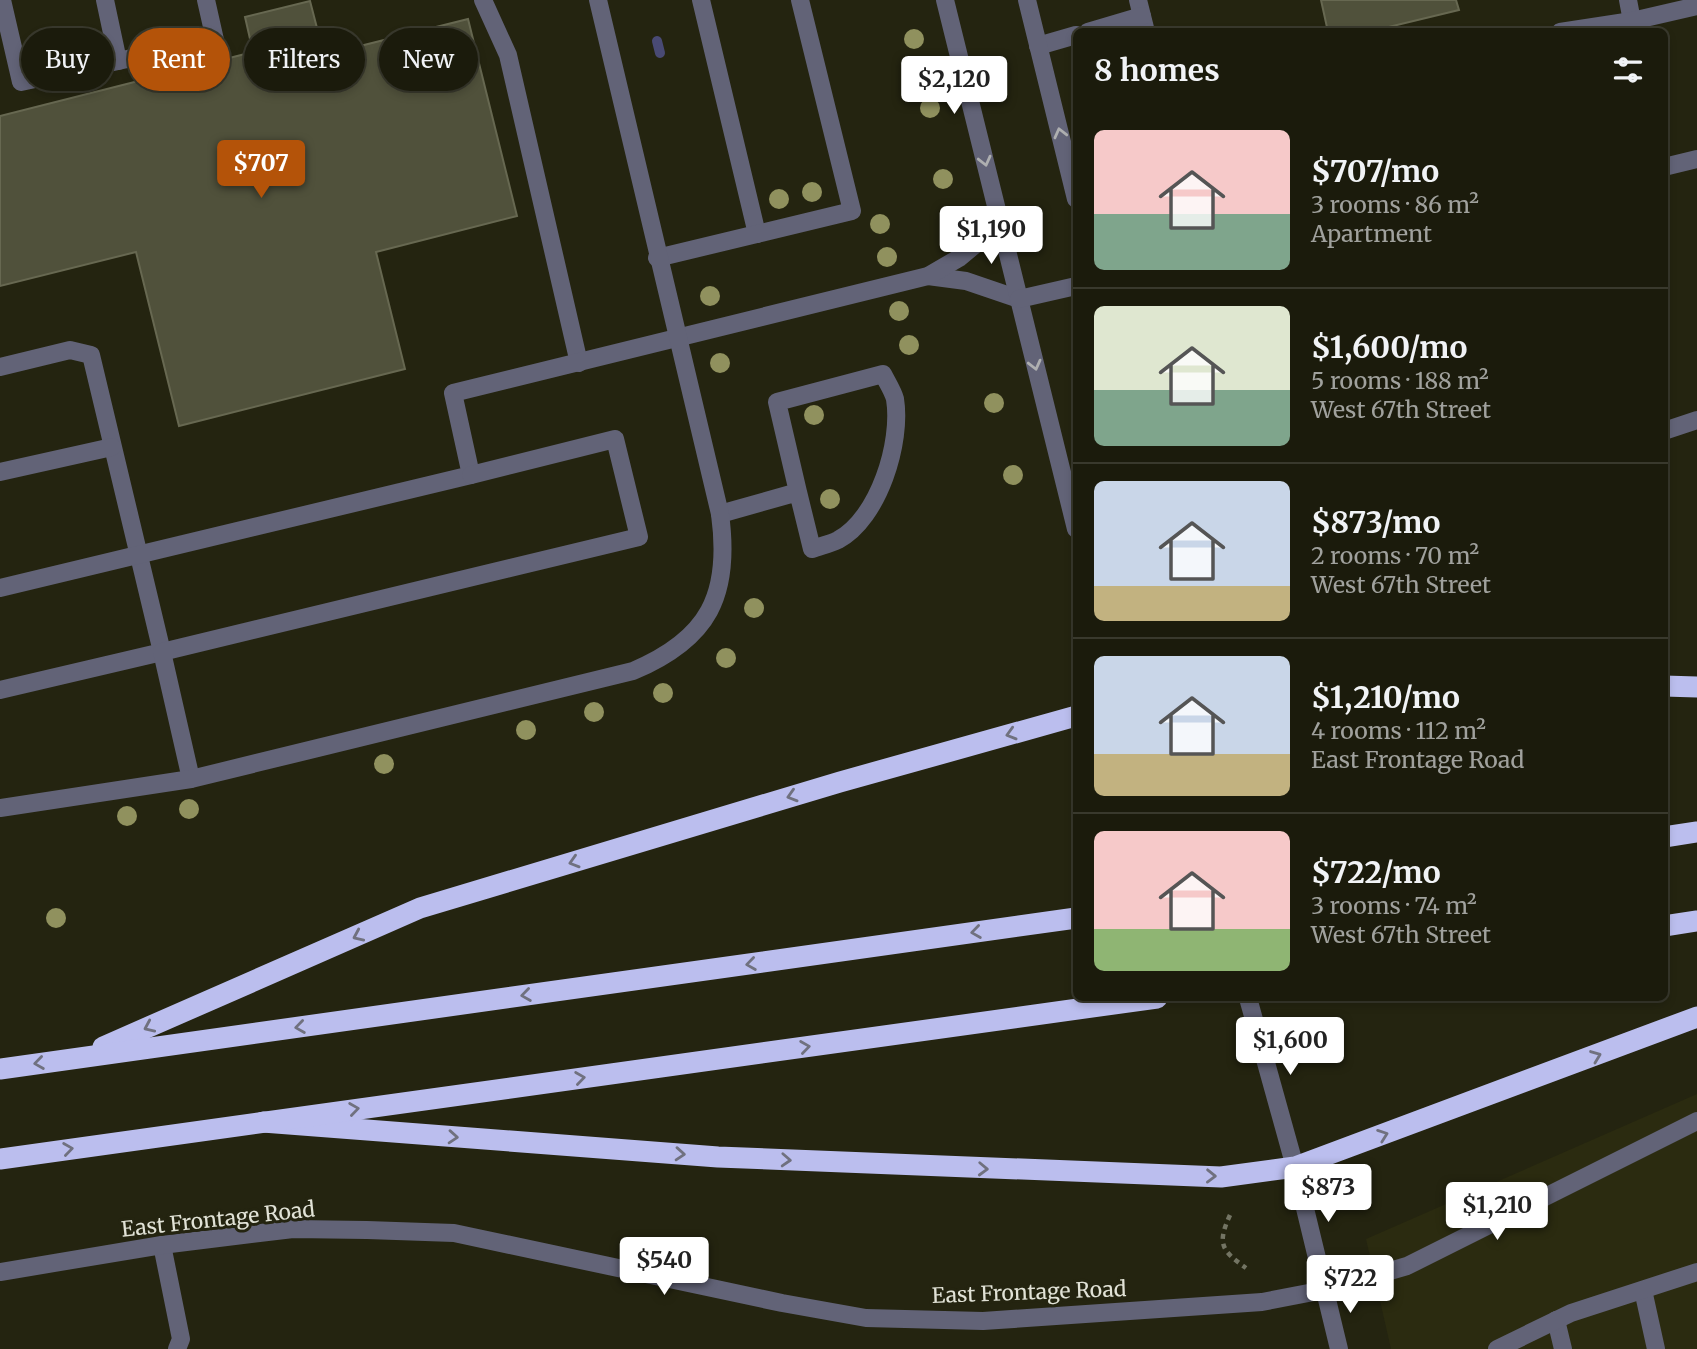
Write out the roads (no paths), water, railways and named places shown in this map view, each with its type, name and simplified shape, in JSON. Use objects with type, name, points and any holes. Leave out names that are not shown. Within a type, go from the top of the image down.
[{"type":"highway","points":[[1668,687],[1697,687]]},
{"type":"highway","points":[[78,1058],[420,908],[840,782],[1073,717]]},
{"type":"highway","points":[[1668,836],[1697,832]]},
{"type":"highway","points":[[0,1069],[1073,918]]},
{"type":"highway","points":[[1668,925],[1697,921]]},
{"type":"highway","points":[[0,1159],[1135,1001]]},
{"type":"highway","points":[[263,1122],[718,1157],[1221,1177],[1295,1167],[1697,1017]]},
{"type":"street","points":[[2,0],[21,82],[215,40],[206,0]]},
{"type":"street","points":[[105,0],[118,61]]},
{"type":"street","points":[[483,0],[508,55],[579,363]]},
{"type":"street","points":[[0,808],[191,779],[633,671],[683,644],[710,613],[722,573],[724,546],[720,514],[657,258],[598,0]]},
{"type":"street","points":[[701,0],[757,234]]},
{"type":"street","points":[[657,258],[852,211],[800,0]]},
{"type":"street","points":[[945,0],[1073,517]]},
{"type":"street","points":[[1027,0],[1073,187]]},
{"type":"street","points":[[1628,0],[1632,21]]},
{"type":"street","points":[[1586,28],[1697,6]]},
{"type":"street","points":[[1102,28],[1142,16]]},
{"type":"street","points":[[1038,46],[1073,36]]},
{"type":"street","points":[[1668,166],[1697,159]]},
{"type":"street","points":[[471,475],[453,393],[678,340],[928,276],[959,258],[1000,224]]},
{"type":"street","points":[[928,276],[966,281],[1019,299],[1073,287]]},
{"type":"street","points":[[0,367],[70,350],[91,355],[191,779]]},
{"type":"street","points":[[883,374],[895,397],[896,435],[889,470],[858,522],[839,539],[812,549],[798,492],[777,402],[883,374]]},
{"type":"street","points":[[1668,430],[1697,420]]},
{"type":"street","points":[[0,588],[615,439],[639,537],[0,690]]},
{"type":"street","points":[[0,472],[112,447]]},
{"type":"street","points":[[720,514],[798,492]]},
{"type":"street","points":[[1249,1001],[1295,1167],[1339,1349]]},
{"type":"street","name":"East Frontage Road","points":[[0,1272],[162,1245],[293,1229],[454,1233],[782,1303],[866,1318],[983,1321],[1262,1303],[1324,1290],[1407,1266],[1697,1121]]},
{"type":"street","points":[[162,1245],[181,1339],[177,1349]]},
{"type":"street","points":[[1497,1349],[1556,1320],[1697,1272]]},
{"type":"street","points":[[1643,1290],[1656,1349]]},
{"type":"street","points":[[1556,1320],[1563,1349]]},
{"type":"waterway","points":[[657,41],[660,53]]}]
